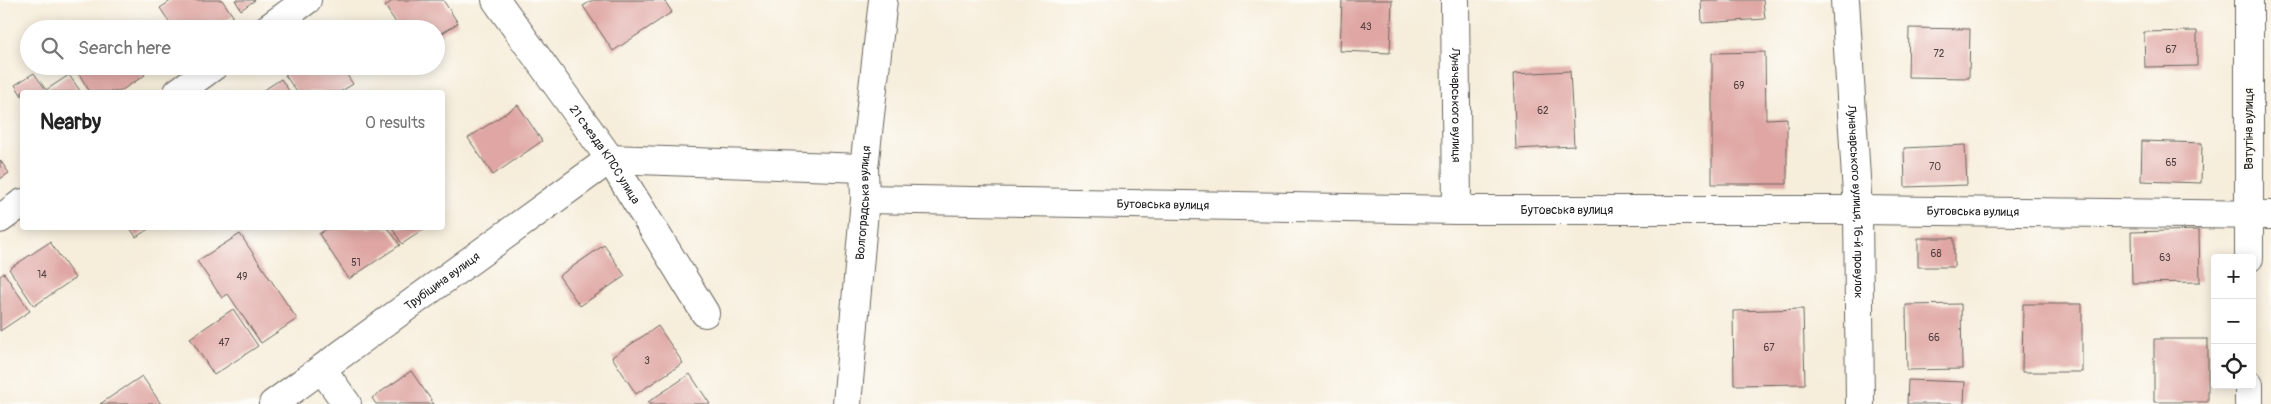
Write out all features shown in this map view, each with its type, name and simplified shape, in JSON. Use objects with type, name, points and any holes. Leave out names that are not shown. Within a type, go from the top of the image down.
[{"type":"street","points":[[279,20],[307,0]]},
{"type":"street","name":"21 съезда КПСС улица","points":[[496,0],[610,158],[705,313]]},
{"type":"street","name":"Волгоградська вулиця","points":[[847,404],[865,199],[864,168],[883,0]]},
{"type":"street","name":"Луначарського вулиця","points":[[1455,0],[1457,210]]},
{"type":"street","name":"Луначарського вулиця, 16-й провулок","points":[[1845,0],[1858,210],[1860,404]]},
{"type":"street","name":"Ватутіна вулиця","points":[[2249,0],[2260,215],[2250,254]]},
{"type":"street","points":[[181,90],[202,75]]},
{"type":"street","points":[[610,158],[864,168]]},
{"type":"street","name":"Трубіцина вулиця","points":[[273,404],[610,158]]},
{"type":"street","name":"Бутовська вулиця","points":[[865,199],[1457,210],[1858,210],[2260,215]]},
{"type":"street","points":[[0,219],[20,204]]},
{"type":"street","points":[[322,369],[347,404]]},
{"type":"street","points":[[2249,389],[2249,404]]},
{"type":"building","points":[[172,0],[222,0],[233,16],[227,20],[168,20],[160,8]]},
{"type":"building","points":[[235,0],[255,0],[241,10]]},
{"type":"building","points":[[394,0],[443,0],[458,23],[445,31],[445,20],[394,20],[385,6]]},
{"type":"building","points":[[593,0],[664,0],[672,12],[613,51],[583,6]]},
{"type":"building","points":[[1342,0],[1392,0],[1390,53],[1340,51]]},
{"type":"building","points":[[1701,0],[1763,0],[1765,19],[1702,23]]},
{"type":"building","points":[[1909,28],[1970,29],[1969,78],[1908,77]]},
{"type":"building","points":[[2197,31],[2197,66],[2145,67],[2144,32]]},
{"type":"building","points":[[1765,52],[1766,119],[1787,118],[1787,184],[1712,184],[1712,53]]},
{"type":"building","points":[[1570,71],[1574,146],[1516,149],[1513,74]]},
{"type":"building","points":[[31,75],[35,75],[46,90],[20,90],[20,93],[15,85]]},
{"type":"building","points":[[69,75],[80,90],[46,90]]},
{"type":"building","points":[[80,75],[145,75],[122,90],[89,90]]},
{"type":"building","points":[[285,75],[347,75],[353,84],[343,90],[296,90]]},
{"type":"building","points":[[281,79],[289,90],[264,90]]},
{"type":"building","points":[[518,105],[542,141],[493,175],[468,138]]},
{"type":"building","points":[[2142,141],[2202,143],[2201,183],[2141,181]]},
{"type":"building","points":[[1965,145],[1967,185],[1905,187],[1904,148]]},
{"type":"building","points":[[0,160],[9,173],[0,179]]},
{"type":"building","points":[[131,230],[147,230],[136,237]]},
{"type":"building","points":[[325,230],[389,230],[400,245],[349,279],[319,234]]},
{"type":"building","points":[[393,230],[423,230],[402,244]]},
{"type":"building","points":[[2199,230],[2200,282],[2132,283],[2131,232]]},
{"type":"building","points":[[240,234],[297,319],[261,343],[228,294],[222,298],[197,261]]},
{"type":"building","points":[[1918,238],[1954,238],[1954,267],[1918,267]]},
{"type":"building","points":[[50,242],[75,278],[34,306],[9,269]]},
{"type":"building","points":[[604,245],[625,276],[580,306],[559,276]]},
{"type":"building","points":[[4,273],[30,311],[0,331],[0,276]]},
{"type":"building","points":[[1961,304],[1962,369],[1907,370],[1906,305]]},
{"type":"building","points":[[2023,304],[2082,304],[2082,372],[2022,372]]},
{"type":"building","points":[[233,309],[258,346],[214,375],[190,338]]},
{"type":"building","points":[[1803,309],[1805,384],[1734,385],[1733,311]]},
{"type":"building","points":[[658,326],[683,363],[636,394],[612,357]]},
{"type":"building","points":[[2154,339],[2208,339],[2208,402],[2154,402]]},
{"type":"building","points":[[411,371],[434,404],[376,404],[372,398]]},
{"type":"building","points":[[690,374],[710,404],[649,404],[648,402]]},
{"type":"building","points":[[142,376],[161,404],[100,404]]},
{"type":"building","points":[[1908,380],[1965,382],[1964,404],[1907,404]]}]
